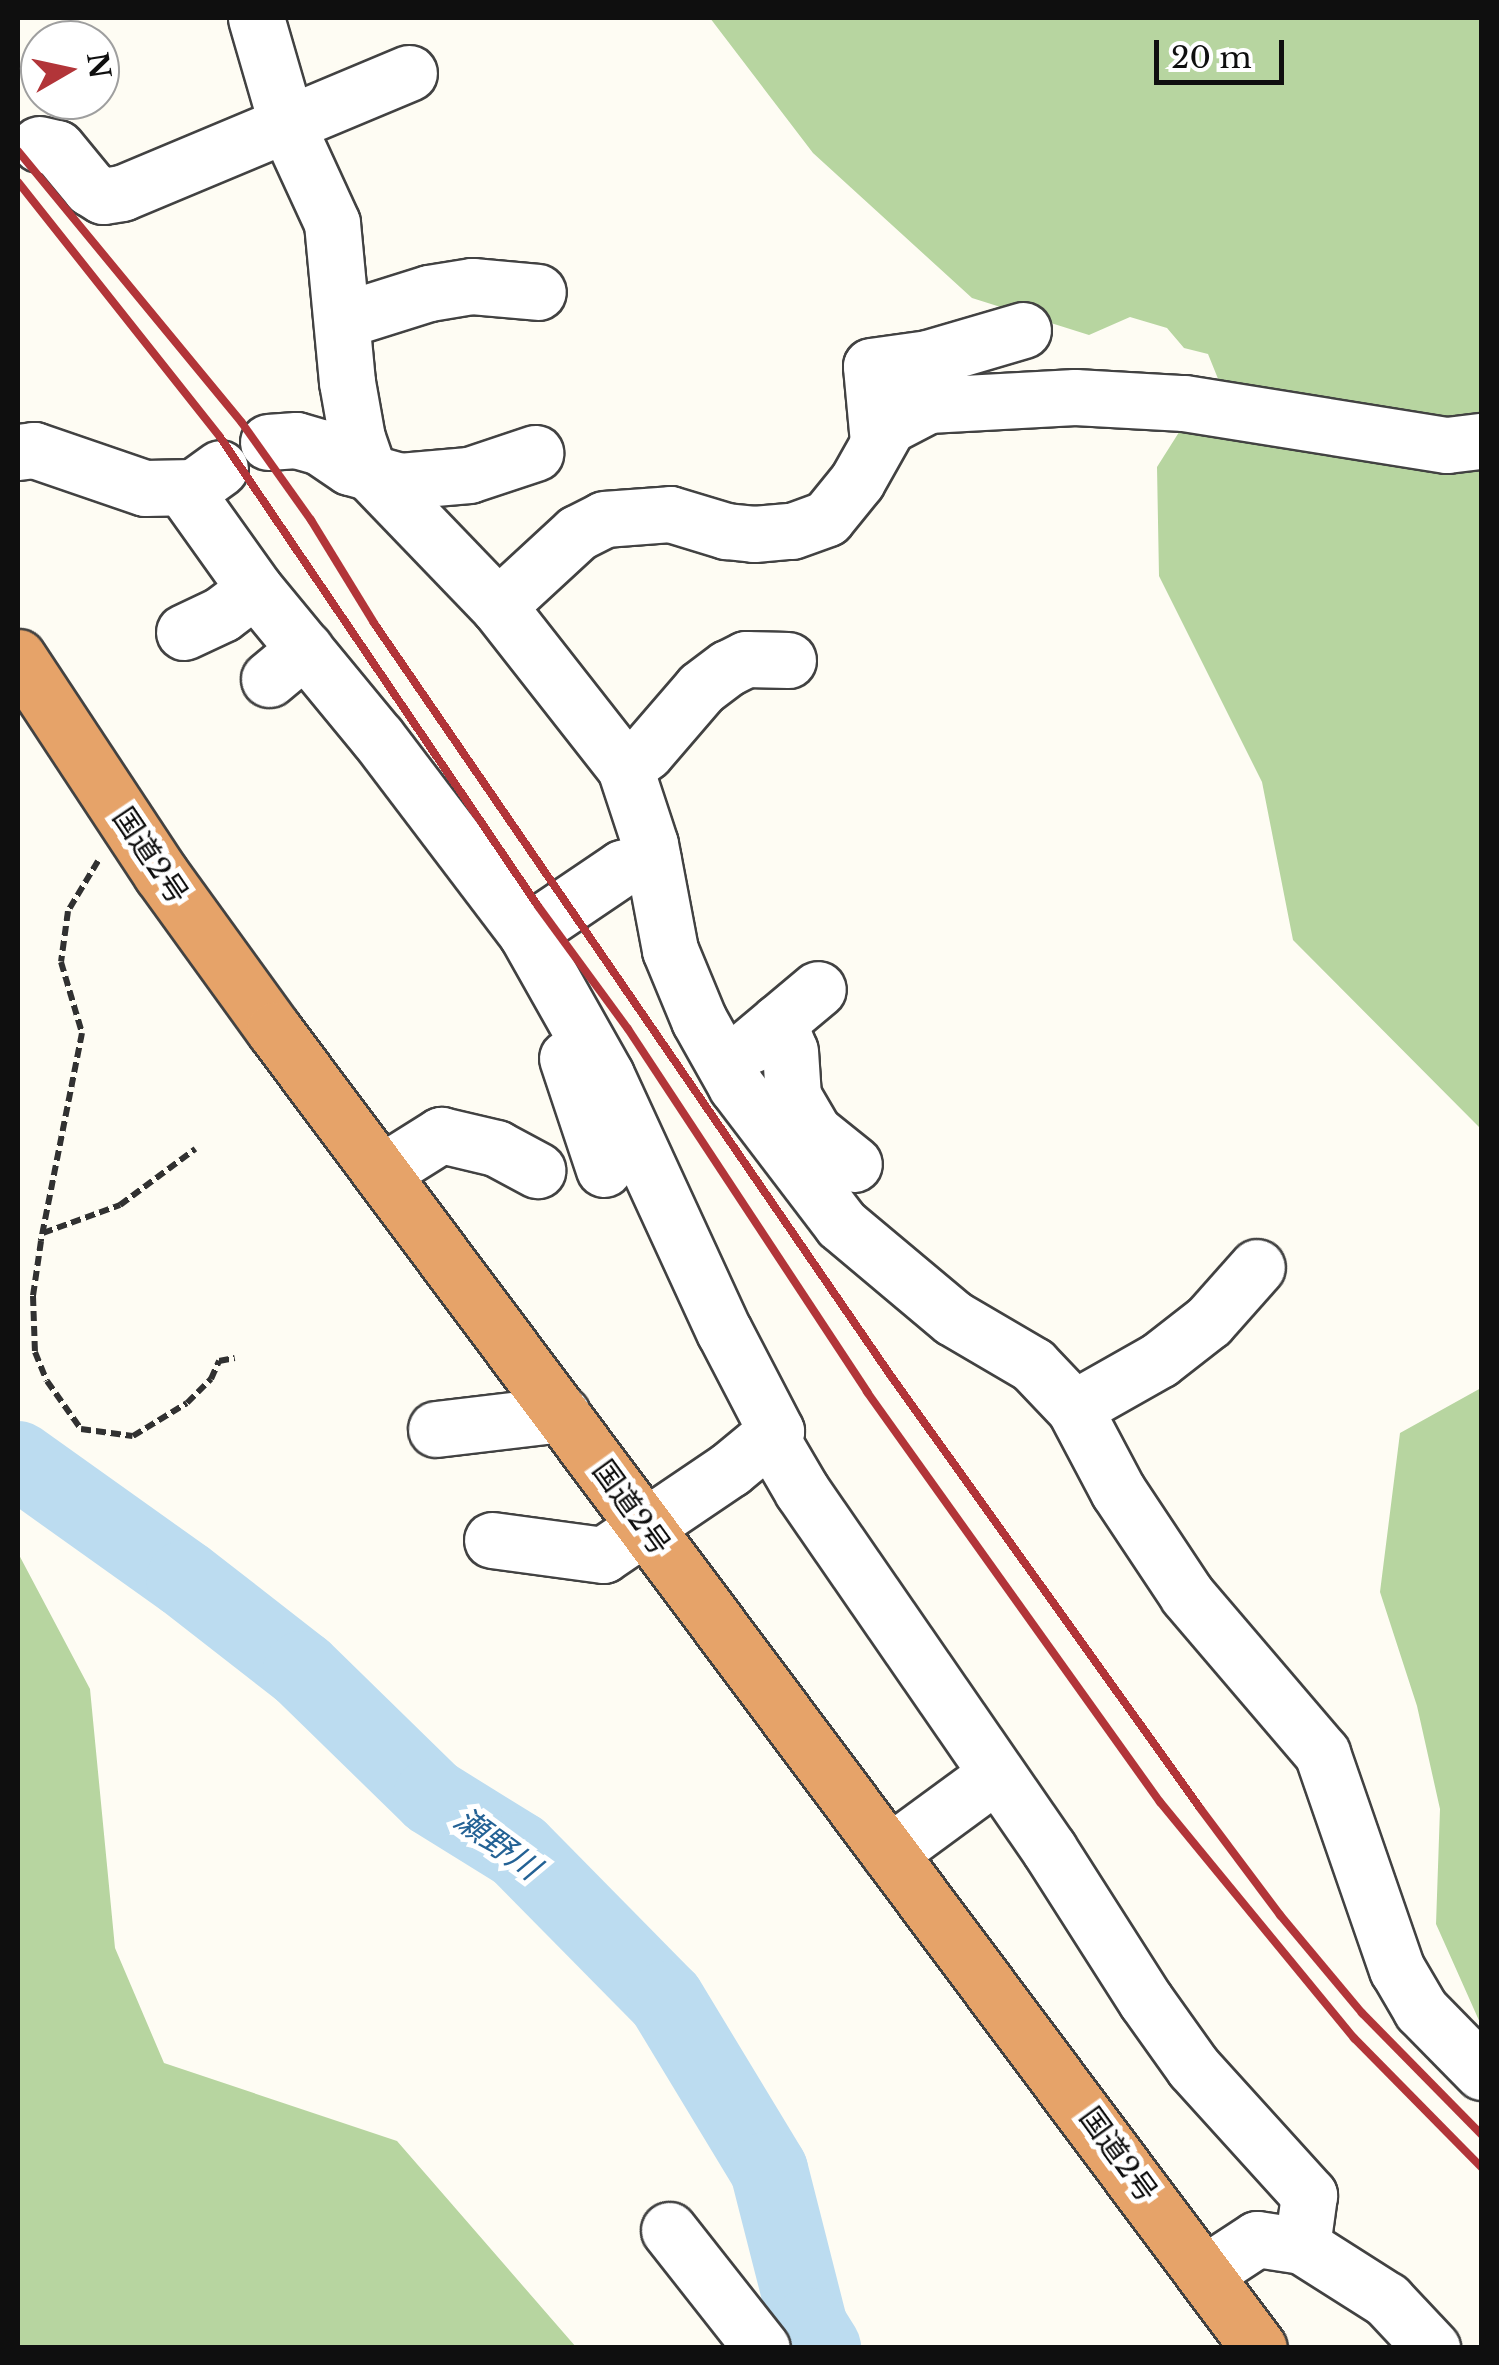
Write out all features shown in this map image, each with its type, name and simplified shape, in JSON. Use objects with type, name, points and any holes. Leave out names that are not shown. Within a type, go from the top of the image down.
[{"type":"highway","name":"国道2号","points":[[18,657],[133,831],[274,1030],[1260,2348]]},
{"type":"street","points":[[256,18],[287,125],[332,223],[357,438],[369,472],[498,606],[624,768],[653,860],[670,950],[699,1020],[725,1066],[841,1224],[953,1318],[1032,1365],[1074,1408],[1092,1473],[1187,1595],[1322,1753],[1397,1969],[1421,2010],[1482,2072]]},
{"type":"street","points":[[38,144],[58,148],[90,188],[103,196],[122,193],[408,73]]},
{"type":"street","points":[[342,320],[429,293],[472,286],[538,292]]},
{"type":"street","points":[[878,442],[870,366],[928,358],[1023,330]]},
{"type":"street","points":[[498,606],[577,532],[604,519],[670,514],[726,531],[754,534],[792,531],[828,518],[857,481],[888,426],[928,405],[1057,398],[1184,402],[1447,445],[1482,441]]},
{"type":"street","points":[[268,442],[296,440],[400,481],[437,480],[535,453]]},
{"type":"street","points":[[18,452],[34,450],[145,488],[202,478],[287,664],[526,934],[558,986],[634,1131],[724,1331],[776,1431],[603,1555],[492,1540]]},
{"type":"street","points":[[184,632],[222,614],[255,589]]},
{"type":"street","points":[[624,768],[646,752],[701,688],[728,668],[746,660],[788,660]]},
{"type":"street","points":[[526,934],[622,868],[653,860]]},
{"type":"street","points":[[558,986],[555,1015],[604,1169]]},
{"type":"street","points":[[725,1066],[798,1006],[790,1051],[793,1096],[814,1132],[854,1164]]},
{"type":"street","points":[[382,1172],[441,1135],[496,1148],[537,1170]]},
{"type":"street","points":[[1074,1408],[1160,1360],[1209,1321],[1256,1267]]},
{"type":"street","points":[[436,1429],[562,1414]]},
{"type":"street","points":[[771,1438],[802,1491],[1193,2067],[1309,2195],[1302,2246]]},
{"type":"street","points":[[889,1853],[995,1775]]},
{"type":"street","points":[[669,2230],[762,2348]]},
{"type":"street","points":[[1205,2274],[1257,2238],[1302,2246],[1386,2300],[1432,2348]]},
{"type":"path","points":[[133,831],[94,864],[68,912],[62,962],[82,1034],[43,1232],[34,1296],[35,1352],[47,1381],[81,1429],[133,1436],[160,1424],[211,1379],[219,1362],[235,1358]]},
{"type":"path","points":[[43,1232],[120,1205],[195,1149]]},
{"type":"green space","points":[[710,18],[1481,18],[1481,1129],[1293,940],[1262,782],[1159,576],[1157,467],[1188,418],[1225,396],[1208,354],[1184,348],[1167,328],[1130,317],[1089,335],[972,298],[813,153]]},
{"type":"green space","points":[[1481,1388],[1481,2025],[1436,1924],[1440,1809],[1417,1706],[1380,1592],[1400,1433]]},
{"type":"green space","points":[[18,1553],[90,1689],[115,1948],[164,2063],[397,2141],[576,2347],[18,2347]]},
{"type":"waterway","name":"瀬野川","points":[[18,1460],[185,1579],[302,1670],[432,1797],[519,1851],[666,2000],[769,2170],[809,2327],[822,2348]]},
{"type":"railway","points":[[18,151],[242,423],[311,520],[374,623],[891,1376],[1200,1808],[1280,1915],[1362,2013],[1482,2135]]},
{"type":"railway","points":[[18,182],[220,437],[538,906],[628,1029],[867,1392],[1160,1802],[1354,2038],[1482,2168]]}]
